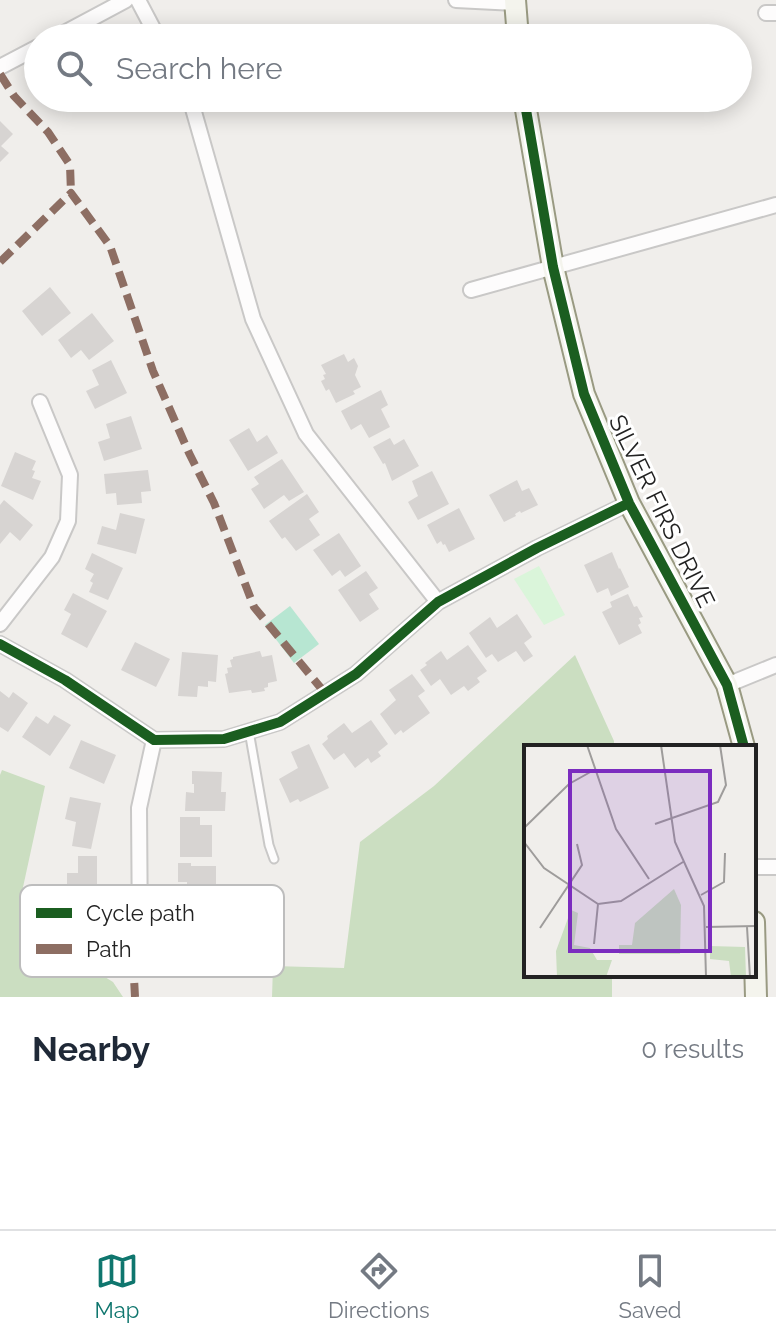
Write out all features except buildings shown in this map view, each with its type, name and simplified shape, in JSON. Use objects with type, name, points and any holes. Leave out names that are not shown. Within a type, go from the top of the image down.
[{"type":"street","points":[[81,24],[126,0]]},
{"type":"street","points":[[138,0],[151,24]]},
{"type":"street","points":[[456,0],[515,1],[517,24]]},
{"type":"street","points":[[0,67],[24,54]]},
{"type":"street","points":[[194,112],[253,319],[306,434],[438,602]]},
{"type":"street","name":"SILVER FIRS DRIVE","points":[[526,112],[553,267],[584,394],[629,503],[727,685],[743,745]]},
{"type":"street","points":[[471,290],[776,205]]},
{"type":"street","points":[[0,624],[52,557],[68,521],[70,475],[40,402]]},
{"type":"street","points":[[0,644],[65,680],[154,740],[224,739],[280,722],[356,674],[438,602],[629,503]]},
{"type":"street","points":[[727,685],[776,665]]},
{"type":"street","points":[[140,885],[139,808],[154,740]]},
{"type":"street","points":[[755,977],[756,997]]},
{"type":"lane","points":[[249,731],[274,859]]},
{"type":"green space","points":[[539,566],[565,615],[544,625],[514,579]]},
{"type":"green space","points":[[290,606],[319,644],[294,663],[265,625]]},
{"type":"green space","points":[[575,655],[614,745],[524,745],[524,977],[612,977],[612,997],[272,997],[273,977],[284,977],[284,966],[344,968],[360,842],[434,786]]},
{"type":"green space","points":[[2,770],[45,786],[23,885],[20,885],[20,977],[105,977],[113,982],[123,997],[0,997]]},
{"type":"marked path","points":[[0,74],[24,107]]},
{"type":"marked path","points":[[29,112],[48,132],[70,165],[71,193]]},
{"type":"marked path","points":[[0,262],[71,193],[110,246],[153,371],[214,503],[254,607],[325,693]]},
{"type":"marked path","points":[[134,977],[135,997]]},
{"type":"cycle path","points":[[526,112],[553,267],[584,394],[629,503],[727,685],[743,745]]},
{"type":"cycle path","points":[[0,644],[65,680],[154,740],[224,739],[280,722],[356,674],[438,602],[629,503]]}]
